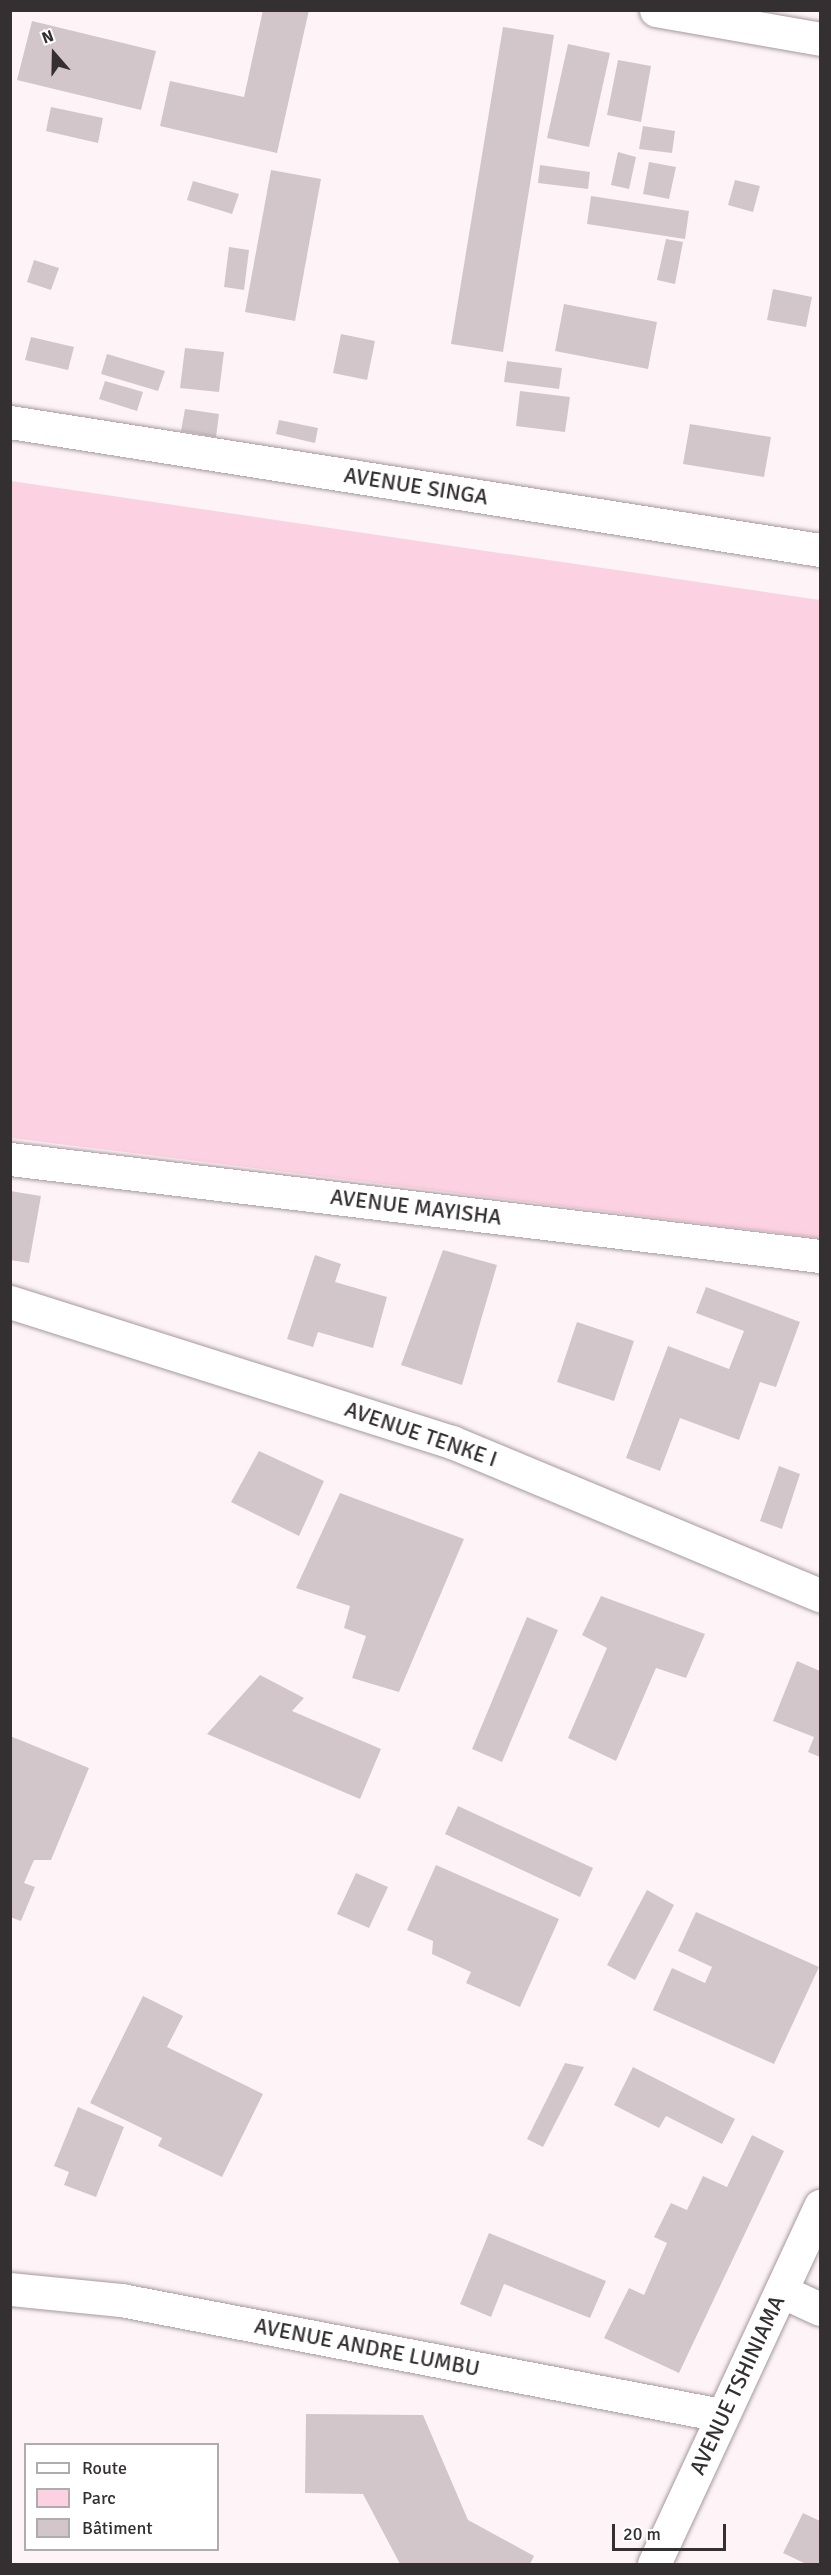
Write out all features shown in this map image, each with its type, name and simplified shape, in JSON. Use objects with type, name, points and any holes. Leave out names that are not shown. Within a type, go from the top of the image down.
[{"type":"street","points":[[656,10],[820,39]]},
{"type":"street","name":"AVENUE SINGA","points":[[10,422],[820,550]]},
{"type":"street","name":"AVENUE MAYISHA","points":[[10,1159],[820,1256]]},
{"type":"street","name":"AVENUE TENKE I","points":[[10,1302],[452,1442],[820,1595]]},
{"type":"street","name":"AVENUE TSHINIAMA","points":[[654,2565],[721,2415],[820,2206]]},
{"type":"street","name":"AVENUE ANDRE LUMBU","points":[[10,2289],[121,2300],[721,2415]]},
{"type":"street","points":[[781,2291],[820,2309]]},
{"type":"green space","points":[[11,481],[820,600],[820,1238],[11,1138]]},
{"type":"building","points":[[263,10],[309,10],[277,153],[160,126],[170,81],[244,97]]},
{"type":"building","points":[[32,21],[156,51],[141,110],[17,80]]},
{"type":"building","points":[[503,27],[554,35],[503,352],[451,344]]},
{"type":"building","points":[[568,44],[610,53],[589,147],[547,138]]},
{"type":"building","points":[[618,60],[651,66],[641,122],[607,115]]},
{"type":"building","points":[[51,107],[103,118],[98,143],[46,131]]},
{"type":"building","points":[[643,126],[675,131],[672,153],[639,149]]},
{"type":"building","points":[[618,152],[636,157],[629,189],[611,185]]},
{"type":"building","points":[[649,162],[676,167],[669,199],[643,194]]},
{"type":"building","points":[[540,165],[590,172],[588,189],[538,183]]},
{"type":"building","points":[[271,170],[321,179],[295,321],[245,312]]},
{"type":"building","points":[[735,180],[760,186],[753,212],[728,205]]},
{"type":"building","points":[[193,181],[239,194],[232,214],[187,200]]},
{"type":"building","points":[[591,196],[689,211],[685,239],[587,224]]},
{"type":"building","points":[[666,239],[683,242],[675,284],[657,280]]},
{"type":"building","points":[[229,247],[249,250],[244,290],[224,287]]},
{"type":"building","points":[[34,260],[59,268],[51,290],[27,282]]},
{"type":"building","points":[[773,289],[812,297],[806,327],[767,320]]},
{"type":"building","points":[[564,304],[657,322],[648,369],[555,351]]},
{"type":"building","points":[[341,334],[375,341],[367,380],[333,373]]},
{"type":"building","points":[[31,337],[74,347],[68,370],[25,360]]},
{"type":"building","points":[[185,348],[224,352],[219,392],[180,388]]},
{"type":"building","points":[[107,354],[165,371],[158,391],[101,374]]},
{"type":"building","points":[[507,361],[562,368],[559,389],[504,382]]},
{"type":"building","points":[[105,381],[143,392],[137,411],[99,399]]},
{"type":"building","points":[[520,391],[570,397],[565,432],[516,426]]},
{"type":"building","points":[[185,409],[219,414],[216,437],[181,431]]},
{"type":"building","points":[[279,420],[318,428],[315,443],[276,434]]},
{"type":"building","points":[[690,424],[771,437],[764,477],[683,464]]},
{"type":"building","points":[[10,1191],[41,1196],[29,1263],[10,1260]]},
{"type":"building","points":[[443,1250],[497,1265],[462,1385],[401,1365]]},
{"type":"building","points":[[315,1255],[341,1264],[335,1282],[387,1297],[373,1348],[318,1332],[313,1347],[287,1339]]},
{"type":"building","points":[[706,1287],[800,1322],[776,1387],[760,1382],[739,1440],[680,1418],[660,1471],[626,1458],[668,1346],[729,1369],[744,1331],[696,1313]]},
{"type":"building","points":[[577,1322],[634,1341],[614,1401],[557,1382]]},
{"type":"building","points":[[259,1451],[324,1481],[299,1536],[231,1502]]},
{"type":"building","points":[[779,1466],[800,1474],[782,1529],[760,1521]]},
{"type":"building","points":[[340,1493],[464,1539],[399,1692],[352,1678],[366,1636],[344,1628],[350,1606],[296,1588]]},
{"type":"building","points":[[601,1596],[705,1634],[686,1678],[656,1668],[616,1761],[568,1738],[607,1648],[582,1635]]},
{"type":"building","points":[[527,1617],[558,1630],[502,1762],[472,1749]]},
{"type":"building","points":[[797,1661],[820,1671],[820,1757],[808,1752],[814,1737],[773,1721]]},
{"type":"building","points":[[260,1675],[304,1698],[292,1711],[381,1749],[360,1799],[207,1734]]},
{"type":"building","points":[[10,1736],[89,1768],[51,1860],[34,1860],[24,1883],[35,1887],[21,1921],[10,1917]]},
{"type":"building","points":[[458,1806],[593,1868],[580,1897],[445,1834]]},
{"type":"building","points":[[436,1865],[559,1919],[520,2007],[466,1983],[471,1972],[432,1954],[433,1941],[407,1930]]},
{"type":"building","points":[[356,1873],[388,1887],[369,1928],[337,1914]]},
{"type":"building","points":[[647,1890],[674,1905],[635,1980],[607,1965]]},
{"type":"building","points":[[696,1912],[819,1967],[774,2064],[653,2010],[672,1968],[705,1983],[712,1967],[678,1951]]},
{"type":"building","points":[[143,1996],[183,2016],[167,2047],[263,2094],[222,2177],[158,2146],[162,2138],[90,2103]]},
{"type":"building","points":[[565,2063],[584,2067],[543,2147],[527,2139]]},
{"type":"building","points":[[633,2067],[735,2119],[722,2144],[666,2116],[659,2128],[614,2105]]},
{"type":"building","points":[[78,2107],[124,2127],[96,2197],[64,2185],[69,2172],[54,2166]]},
{"type":"building","points":[[752,2135],[784,2151],[679,2373],[604,2338],[629,2288],[644,2295],[667,2243],[654,2237],[671,2203],[687,2210],[703,2176],[727,2187]]},
{"type":"building","points":[[489,2233],[606,2281],[590,2318],[504,2284],[491,2317],[460,2304]]},
{"type":"building","points":[[306,2414],[423,2415],[468,2520],[534,2556],[530,2564],[400,2564],[363,2494],[305,2493]]},
{"type":"building","points":[[803,2513],[820,2521],[820,2564],[806,2564],[783,2553]]}]
